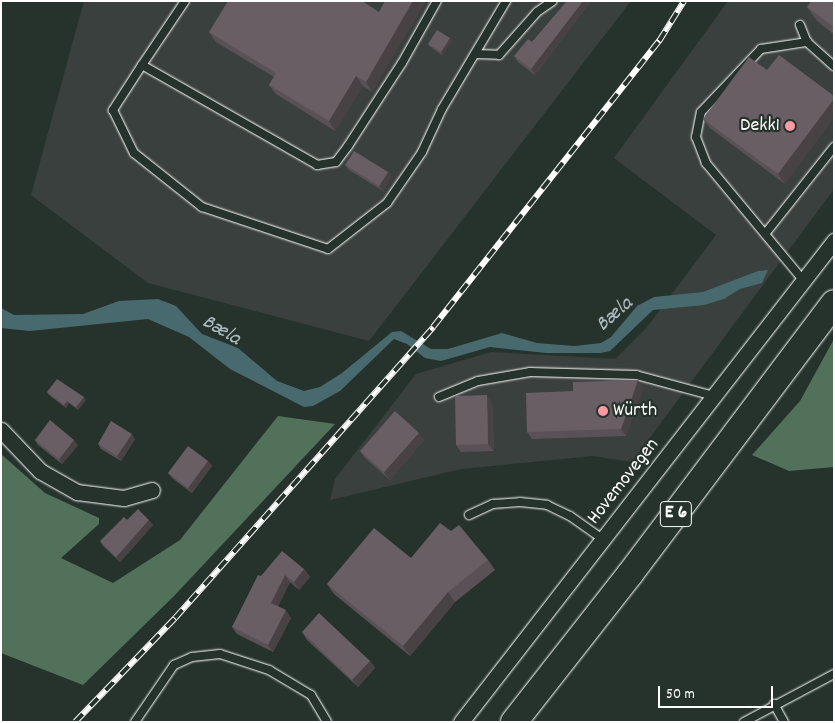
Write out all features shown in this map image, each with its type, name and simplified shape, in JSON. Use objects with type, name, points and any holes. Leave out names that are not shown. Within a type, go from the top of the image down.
[{"type":"highway","name":"E 6","points":[[514,722],[625,581],[834,303]]},
{"type":"street","name":"Hovemovegen","points":[[461,722],[716,396],[834,241]]},
{"type":"street","points":[[1,430],[40,471],[77,492],[124,498],[152,490]]},
{"type":"lane","points":[[185,1],[114,110],[134,153],[202,208],[328,249],[387,203],[422,152],[442,109],[506,1]]},
{"type":"lane","points":[[142,65],[318,165],[336,162],[402,63],[437,1]]},
{"type":"lane","points":[[475,54],[499,55],[537,12],[553,1]]},
{"type":"lane","points":[[800,25],[807,42],[834,66]]},
{"type":"lane","points":[[803,280],[706,164],[696,138],[701,112],[761,49],[807,42]]},
{"type":"lane","points":[[765,234],[834,147]]},
{"type":"lane","points":[[439,397],[478,381],[530,372],[636,375],[716,396]]},
{"type":"lane","points":[[469,515],[493,504],[520,502],[547,505],[570,516],[604,540]]},
{"type":"lane","points":[[134,722],[174,665],[192,657],[220,654],[268,670],[311,695],[327,722]]},
{"type":"lane","points":[[744,722],[774,704],[834,674]]},
{"type":"lane","points":[[774,704],[784,722]]},
{"type":"shaded area","points":[[84,1],[631,1],[369,341],[148,283],[31,195]]},
{"type":"shaded area","points":[[728,1],[834,1],[834,189],[632,462],[593,456],[461,469],[330,500],[335,479],[416,374],[491,352],[615,359],[648,326],[716,235],[614,158]]},
{"type":"green space","points":[[834,339],[834,467],[789,471],[752,455],[800,401]]},
{"type":"green space","points":[[278,416],[335,424],[174,596],[83,685],[1,653],[1,454],[45,493],[99,518],[99,524],[61,558],[113,583],[180,540]]},
{"type":"water","points":[[768,270],[762,283],[740,289],[724,299],[704,305],[653,310],[610,351],[601,353],[546,353],[490,347],[441,361],[425,358],[407,344],[394,339],[340,391],[313,406],[304,407],[230,369],[189,337],[148,319],[30,331],[1,328],[1,308],[14,315],[83,314],[119,301],[158,299],[176,306],[202,334],[238,348],[277,381],[304,391],[320,387],[342,373],[392,332],[401,331],[431,349],[448,349],[502,333],[537,343],[574,346],[601,343],[611,337],[637,306],[654,297],[703,292],[758,271]]},
{"type":"building","points":[[228,1],[362,1],[379,12],[385,1],[413,1],[366,82],[356,76],[329,121],[269,85],[276,73],[209,32]]},
{"type":"building","points":[[567,1],[583,1],[531,69],[514,56],[528,39],[532,42]]},
{"type":"building","points":[[811,1],[834,1],[834,27],[807,7]]},
{"type":"building","points":[[437,30],[450,38],[441,52],[428,44]]},
{"type":"building","points":[[779,55],[834,96],[834,99],[778,174],[703,119],[749,57],[767,70]]},
{"type":"building","points":[[354,151],[388,172],[379,186],[345,165]]},
{"type":"building","points":[[57,379],[84,397],[76,407],[67,401],[64,405],[47,392]]},
{"type":"building","points":[[638,380],[621,429],[527,432],[526,393],[573,391],[573,382]]},
{"type":"building","points":[[487,395],[488,444],[456,445],[455,396]]},
{"type":"building","points":[[395,411],[419,433],[384,472],[360,451]]},
{"type":"building","points":[[50,420],[74,440],[59,459],[35,440]]},
{"type":"building","points":[[111,421],[132,434],[117,456],[98,444]]},
{"type":"building","points":[[188,446],[208,461],[188,488],[168,473]]},
{"type":"building","points":[[138,509],[149,520],[116,557],[100,541],[124,517],[127,520]]},
{"type":"building","points":[[440,523],[451,531],[459,525],[488,560],[448,592],[403,646],[327,584],[374,528],[411,558]]},
{"type":"building","points":[[282,551],[304,569],[294,582],[285,575],[271,603],[286,610],[268,645],[232,627],[258,575],[261,576]]},
{"type":"building","points":[[319,613],[370,661],[352,680],[302,632]]},
{"type":"railway","points":[[75,722],[175,618],[433,327],[659,41],[684,1]]},
{"type":"place","name":"Dekk1","points":[[790,126]]},
{"type":"place","name":"Würth","points":[[603,411]]},
{"type":"water label","name":"Bæla","points":[[615,315]]},
{"type":"water label","name":"Bæla","points":[[221,331]]}]
